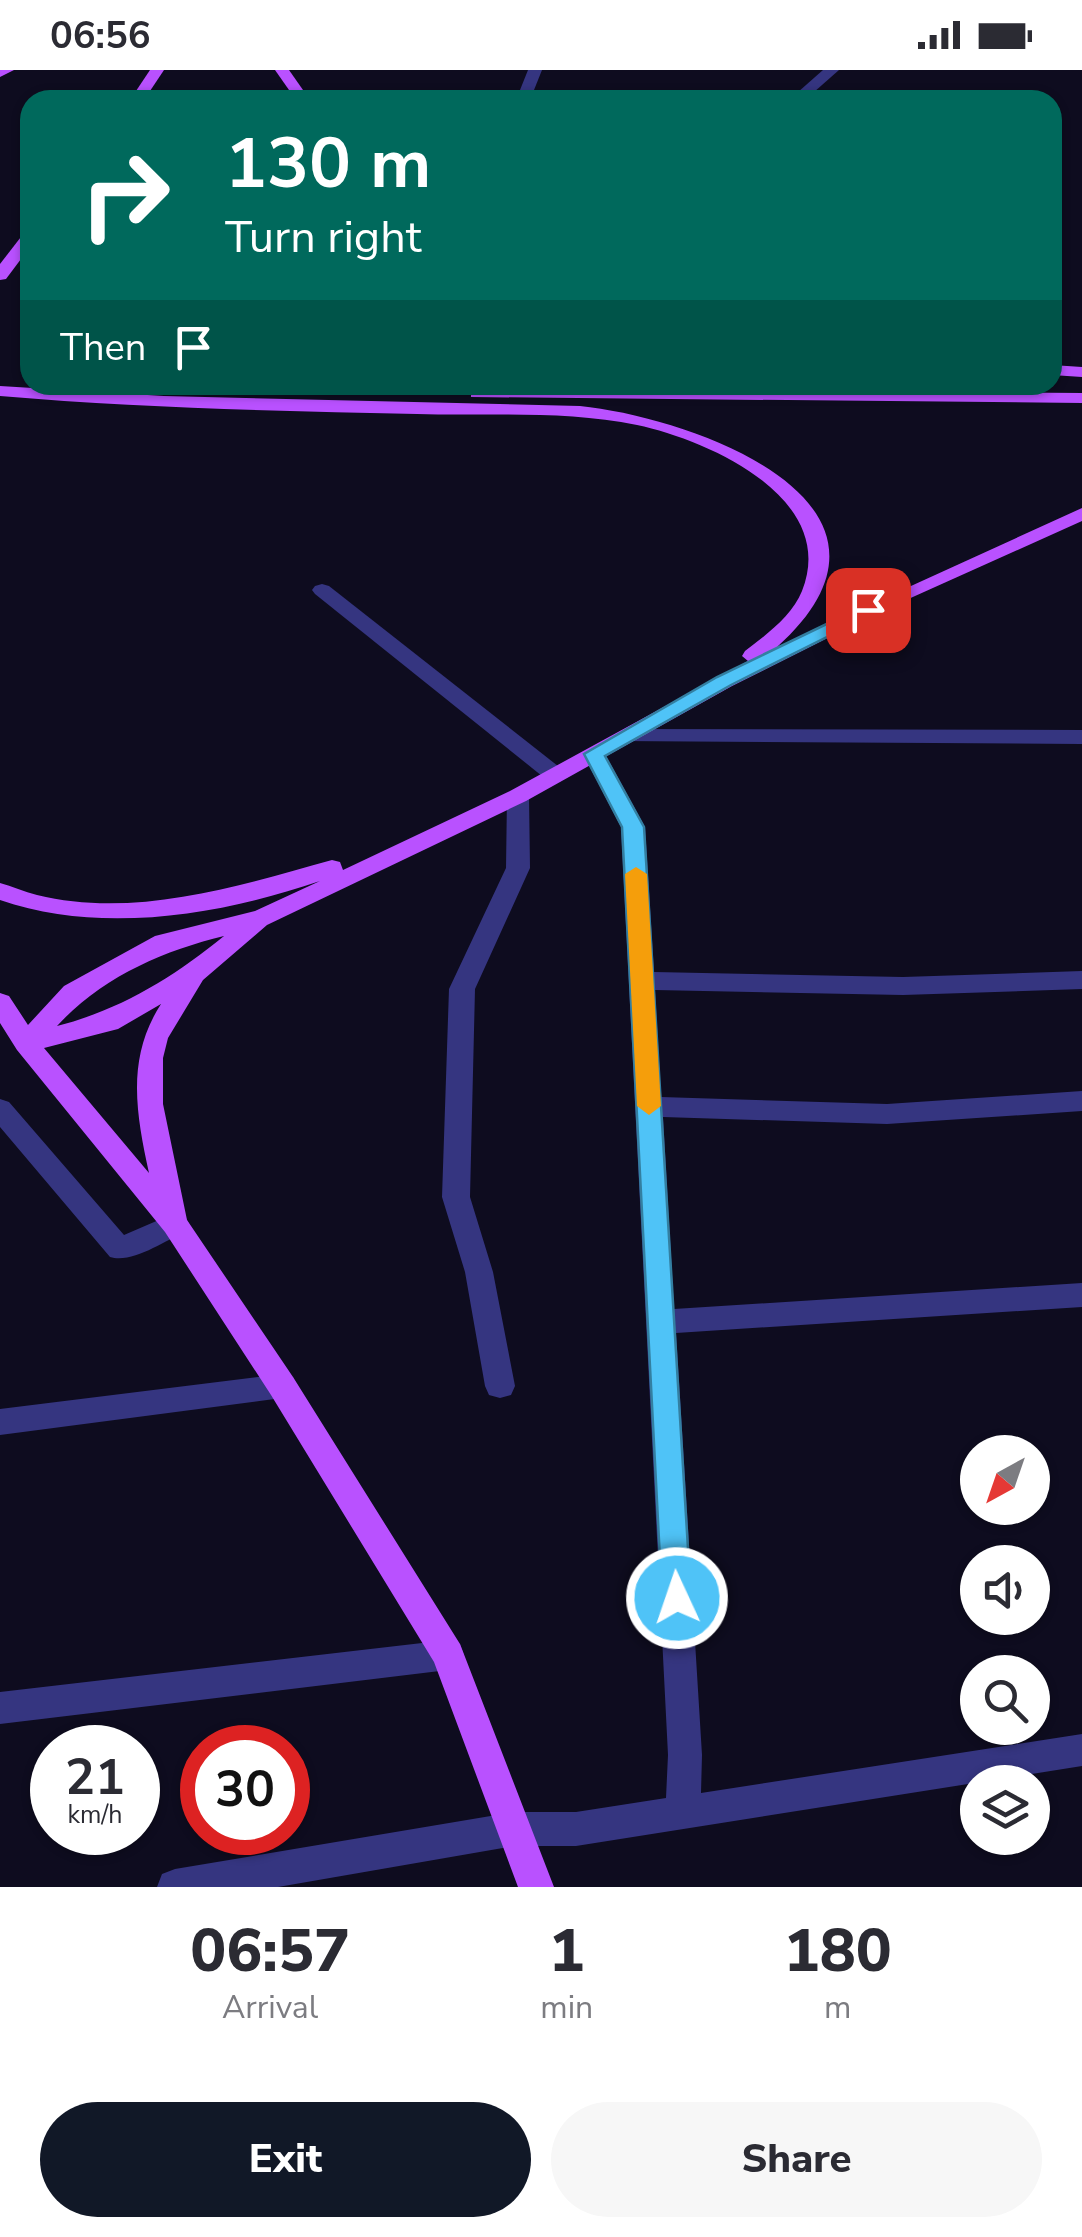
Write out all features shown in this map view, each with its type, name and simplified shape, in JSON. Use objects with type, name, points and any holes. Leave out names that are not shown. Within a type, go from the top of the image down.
[{"type":"main road","points":[[279,70],[295,90]]},
{"type":"main road","points":[[0,275],[20,249]]},
{"type":"main road","points":[[42,395],[611,416],[662,425],[720,446],[769,474],[804,510],[819,552],[813,589],[786,627],[724,681]]},
{"type":"main road","points":[[685,395],[1082,398]]},
{"type":"main road","points":[[26,1043],[73,992],[164,942],[262,918],[518,796],[724,681],[868,610],[1082,514]]},
{"type":"main road","points":[[0,890],[20,901],[110,910],[198,904],[286,886],[518,796]]},
{"type":"main road","points":[[26,1043],[109,1022],[194,974],[262,918]]},
{"type":"main road","points":[[175,1224],[154,1135],[150,1076],[155,1039],[194,974]]},
{"type":"main road","points":[[0,1002],[26,1043],[175,1224],[282,1386],[448,1655],[536,1887]]},
{"type":"street","points":[[808,90],[832,70]]},
{"type":"street","points":[[322,590],[555,776]]},
{"type":"street","points":[[626,736],[1082,736]]},
{"type":"street","points":[[594,754],[633,827],[685,1754],[682,1811]]},
{"type":"street","points":[[500,1386],[479,1272],[456,1197],[462,989],[518,868],[518,796]]},
{"type":"street","points":[[642,981],[903,986],[1082,980]]},
{"type":"street","points":[[649,1108],[887,1114],[1082,1102]]},
{"type":"street","points":[[0,1109],[120,1249],[175,1224]]},
{"type":"street","points":[[662,1322],[1082,1295]]},
{"type":"street","points":[[0,1422],[282,1386]]},
{"type":"street","points":[[0,1708],[448,1655]]},
{"type":"street","points":[[174,1887],[514,1829],[576,1829],[1082,1750]]},
{"type":"slow traffic","points":[[636,874],[649,1106]]},
{"type":"route","points":[[677,1598],[633,827],[594,754],[724,681],[868,610]]}]
